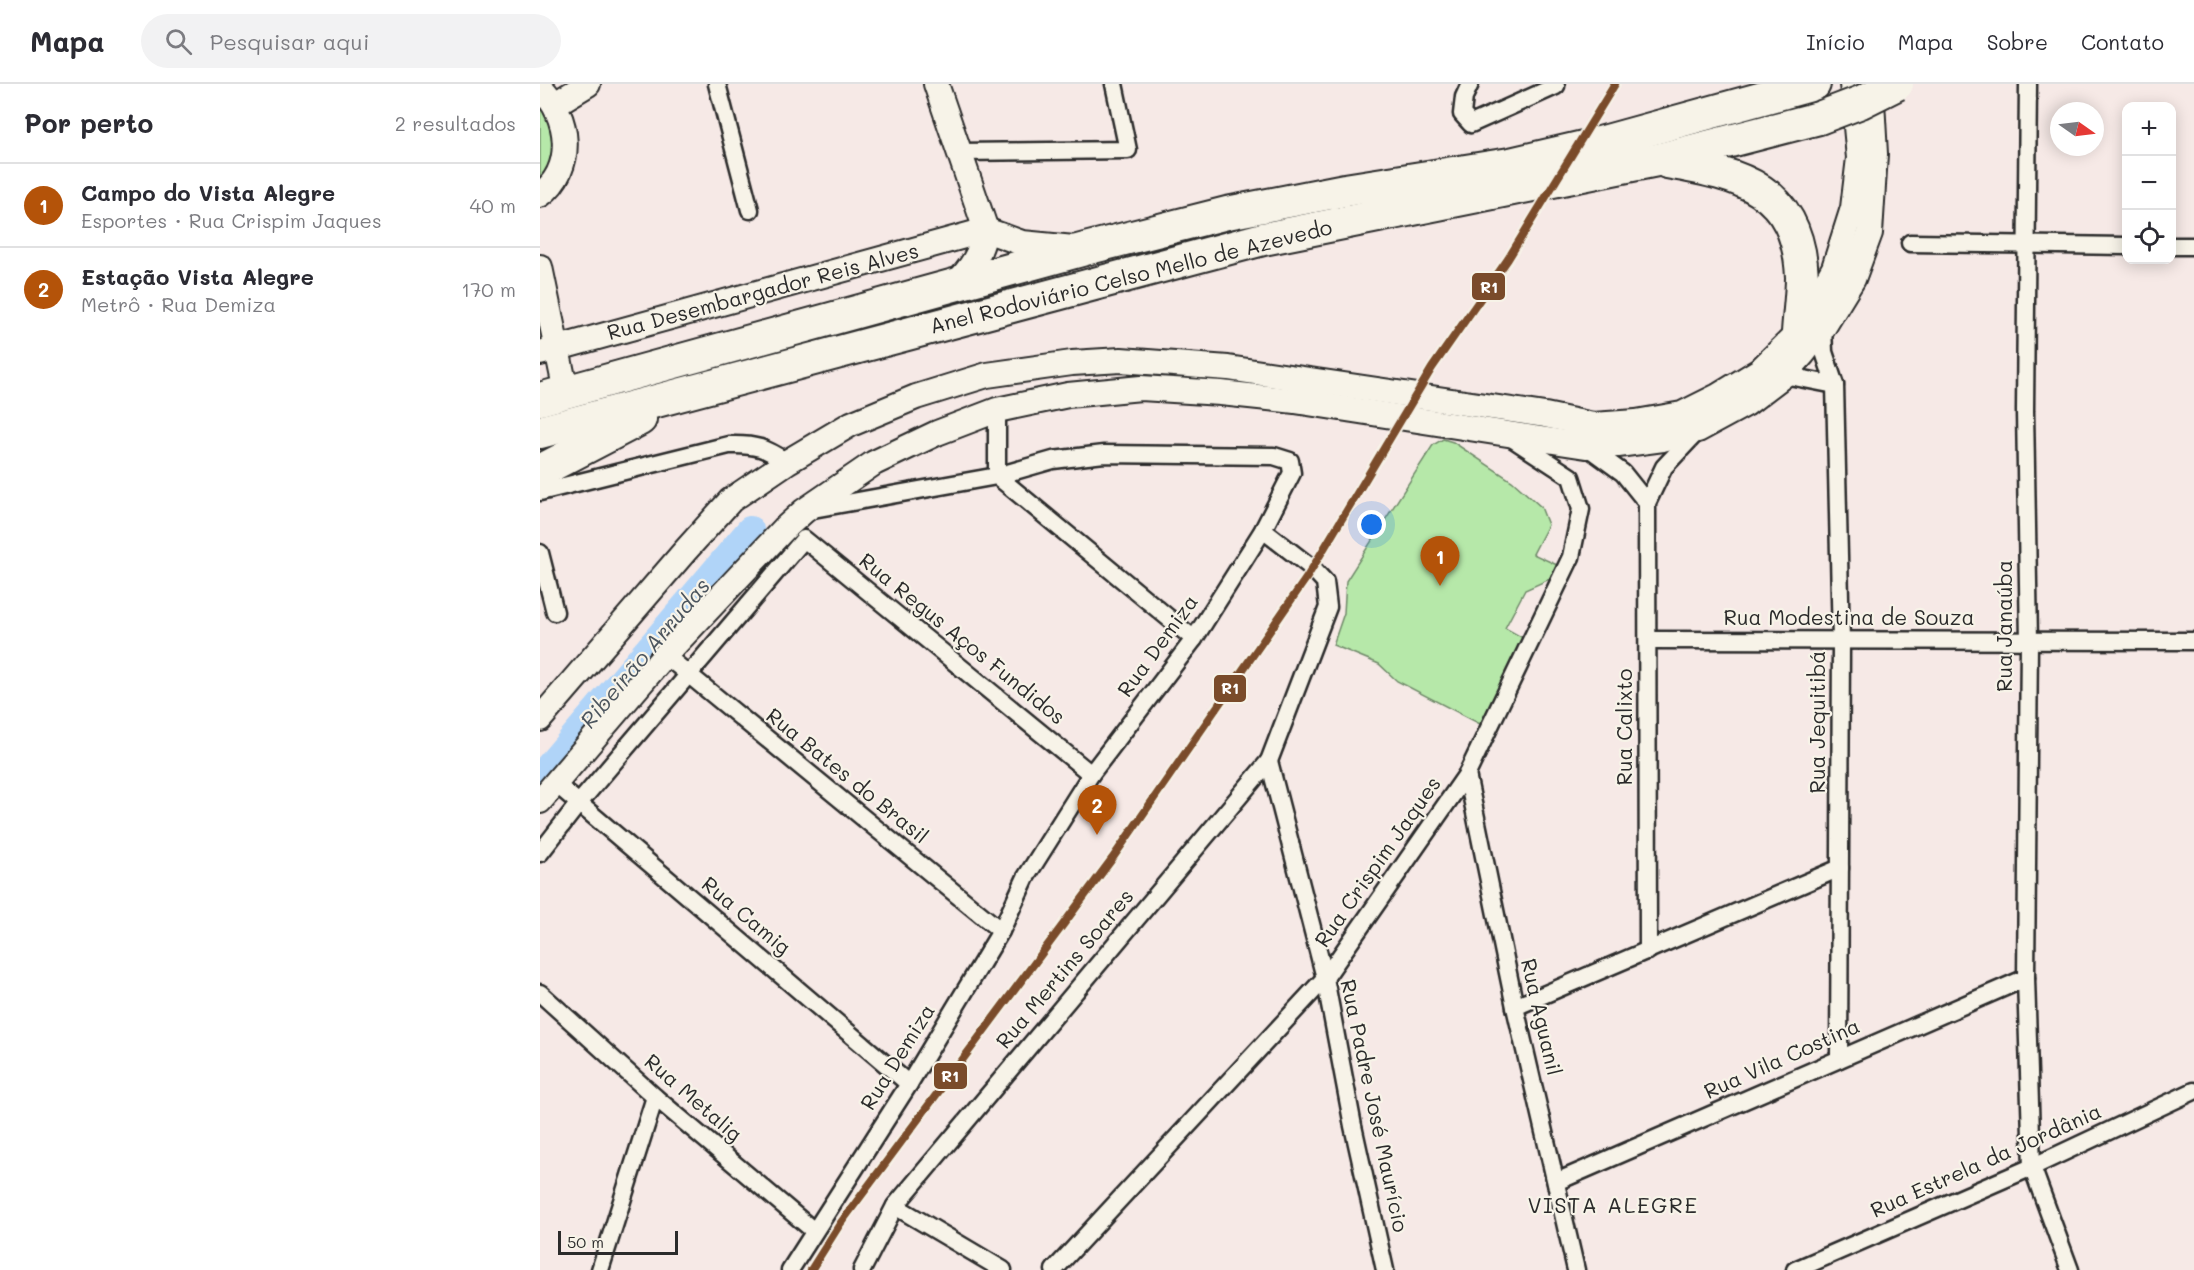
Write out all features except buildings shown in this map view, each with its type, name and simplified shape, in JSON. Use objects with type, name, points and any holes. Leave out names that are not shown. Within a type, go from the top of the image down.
[{"type":"highway","points":[[1596,144],[1740,84]]},
{"type":"highway","name":"Anel Rodoviário Celso Mello de Azevedo","points":[[553,395],[1085,249],[1238,211],[1345,190],[1510,164],[1596,144],[1813,84]]},
{"type":"highway","name":"Anel Rodoviário Celso Mello de Azevedo","points":[[540,432],[1263,239],[1657,160],[1819,118],[1861,102],[1897,84]]},
{"type":"highway","points":[[1657,160],[1705,169],[1743,180],[1782,208],[1797,238],[1810,330]]},
{"type":"highway","points":[[540,471],[692,392]]},
{"type":"main road","points":[[540,195],[546,191],[559,171],[566,149],[564,126],[548,96],[588,84]]},
{"type":"main road","points":[[936,84],[986,230],[980,252],[973,266],[954,286]]},
{"type":"main road","points":[[548,792],[665,655],[804,511],[874,463],[937,433],[998,411],[1068,395],[1141,388],[1295,401],[1586,446],[1618,445],[1698,430],[1746,404],[1784,375],[1803,354],[1834,268],[1853,208],[1859,158],[1852,84]]},
{"type":"main road","points":[[540,719],[731,500],[851,424],[916,397],[987,375],[1072,363],[1121,360],[1228,368],[1545,415],[1593,425],[1636,422],[1682,414],[1718,396],[1759,371],[1810,330],[1853,279],[1870,233],[1875,154],[1871,84]]},
{"type":"main road","points":[[986,230],[1022,243],[1085,249]]},
{"type":"main road","name":"Rua Desembargador Reis Alves","points":[[548,351],[986,230]]},
{"type":"main road","points":[[540,267],[553,395]]},
{"type":"street","points":[[717,84],[750,210]]},
{"type":"street","points":[[960,152],[1128,150],[1114,84]]},
{"type":"street","points":[[1470,84],[1464,97],[1462,114],[1471,124],[1556,86]]},
{"type":"street","name":"Rua Janaúba","points":[[2028,84],[2025,411],[2029,641],[2026,978],[2032,1167],[2070,1270]]},
{"type":"street","points":[[1910,243],[2122,246]]},
{"type":"street","points":[[2176,246],[2194,246]]},
{"type":"street","name":"Rua Jequitibá","points":[[1810,330],[1824,352],[1835,385],[1841,641],[1839,1059]]},
{"type":"street","points":[[1784,375],[1835,385]]},
{"type":"street","points":[[998,411],[997,476],[1194,639]]},
{"type":"street","name":"Rua Calixto","points":[[1648,951],[1647,503],[1664,467],[1698,430]]},
{"type":"street","name":"Rua Crispim Jaques","points":[[1054,1270],[1325,978],[1467,774],[1571,557],[1581,509],[1571,477],[1505,434]]},
{"type":"street","points":[[540,492],[729,445],[749,444],[765,448],[788,462]]},
{"type":"street","points":[[1586,446],[1623,473],[1647,503]]},
{"type":"street","name":"Rua Demiza","points":[[790,1270],[909,1084],[1001,931],[1026,877],[1091,774],[1194,639],[1263,530],[1292,473],[1290,461],[1275,456],[1104,454],[1053,460],[997,476],[804,511]]},
{"type":"street","points":[[1263,530],[1312,568],[1325,582],[1328,606],[1269,761]]},
{"type":"street","name":"Rua Regus Aços Fundidos","points":[[687,674],[804,538],[1091,774]]},
{"type":"street","points":[[540,553],[555,612]]},
{"type":"street","name":"Rua Modestina de Souza","points":[[1648,639],[2194,641]]},
{"type":"street","name":"Rua Bates do Brasil","points":[[665,655],[1001,931]]},
{"type":"street","points":[[540,853],[687,674]]},
{"type":"street","name":"Rua Padre José Maurício","points":[[1269,761],[1325,978],[1353,1126],[1385,1270]]},
{"type":"street","name":"Rua Mertins Soares","points":[[862,1270],[895,1206],[1269,761]]},
{"type":"street","name":"Rua Aguanil","points":[[1467,774],[1515,1007],[1576,1270]]},
{"type":"street","name":"Rua Camig","points":[[548,792],[579,803],[909,1084]]},
{"type":"street","points":[[1515,1007],[1840,868]]},
{"type":"street","name":"Rua Vila Costina","points":[[1556,1182],[2026,978]]},
{"type":"street","name":"Rua Metalig","points":[[542,995],[655,1097],[814,1231]]},
{"type":"street","name":"Rua Estrela da Jordânia","points":[[1795,1270],[2032,1167],[2194,1091]]},
{"type":"street","points":[[600,1270],[655,1097]]},
{"type":"street","points":[[895,1206],[1003,1270]]},
{"type":"green space","points":[[540,99],[556,130],[553,161],[540,181]]},
{"type":"green space","points":[[1443,439],[1453,442],[1512,481],[1541,507],[1548,525],[1533,554],[1557,565],[1552,578],[1525,590],[1505,628],[1525,639],[1480,724],[1397,681],[1379,664],[1333,645],[1344,613],[1346,581],[1433,445]]},
{"type":"waterway","name":"Ribeirão Arrudas","points":[[540,777],[750,530]]},
{"type":"transit line","name":"R1","points":[[811,1270],[840,1224],[1112,859],[1307,577],[1432,368],[1508,259],[1615,84]]},
{"type":"place","name":"Campo do Vista Alegre","points":[[1440,586]]},
{"type":"place","name":"Estação Vista Alegre","points":[[1097,835]]},
{"type":"district","name":"VISTA ALEGRE","points":[[1613,1205]]}]
